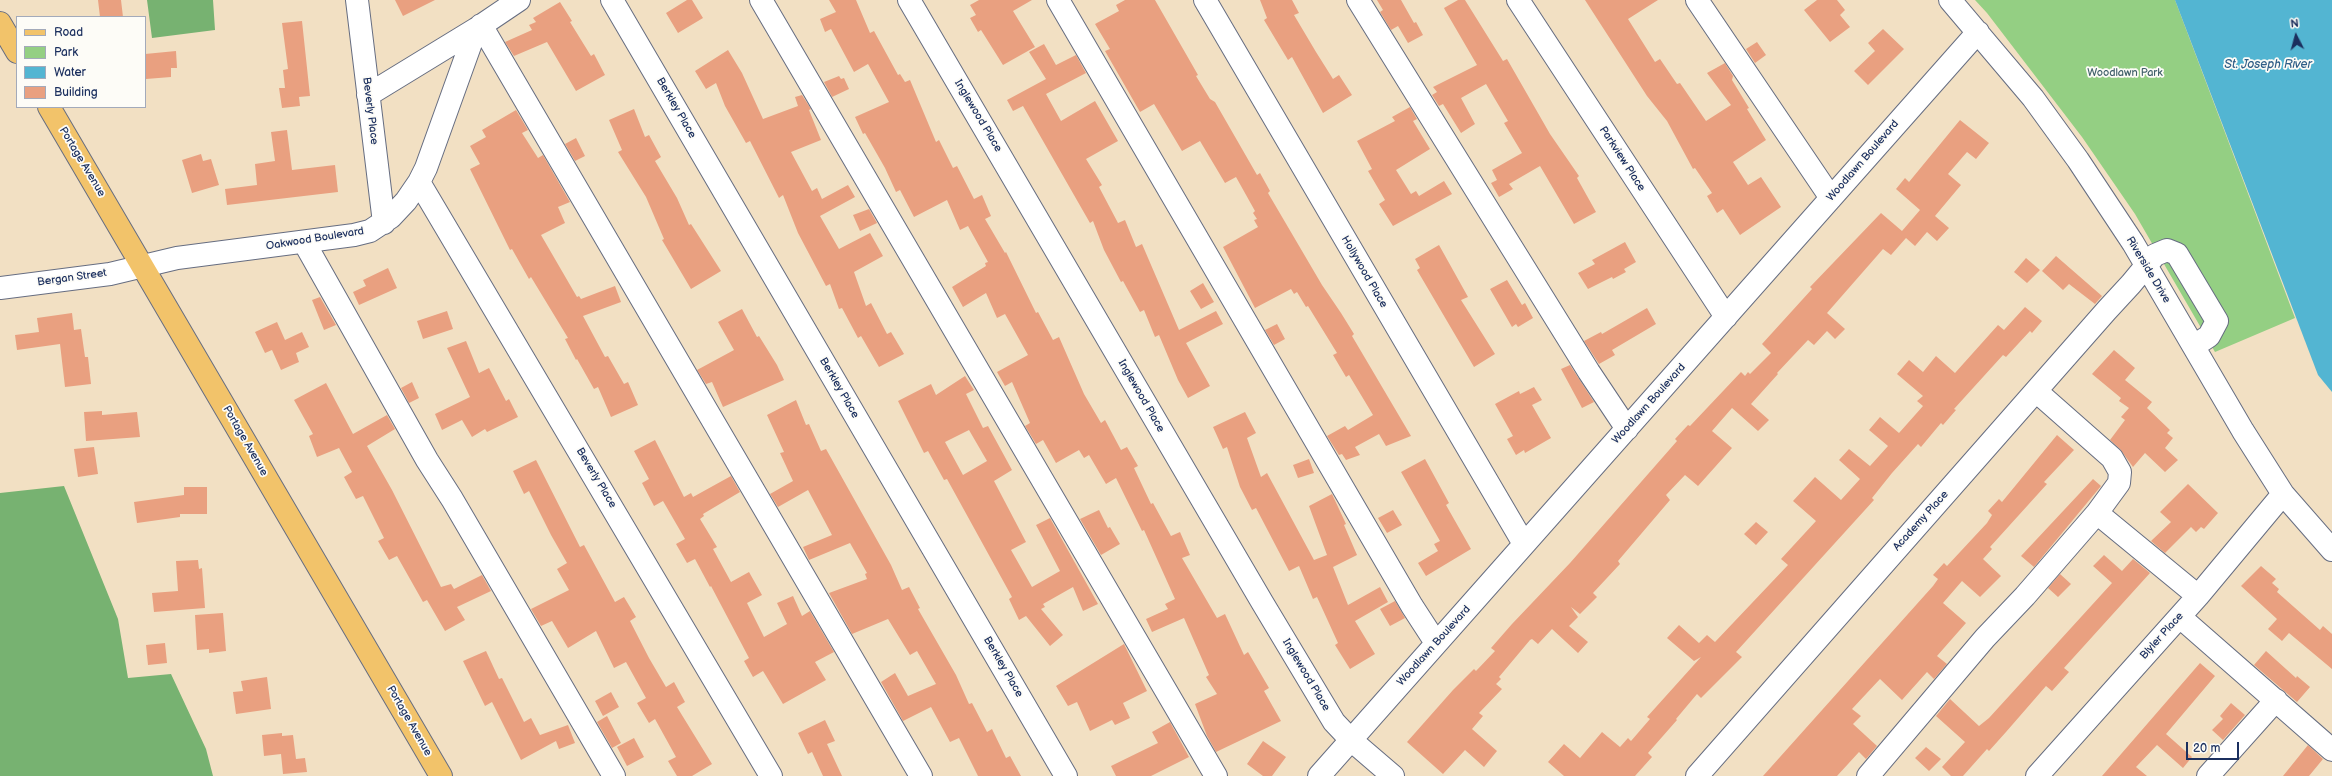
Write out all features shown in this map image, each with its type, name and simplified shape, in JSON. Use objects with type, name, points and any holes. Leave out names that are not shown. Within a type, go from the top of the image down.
[{"type":"main road","points":[[0,23],[16,50]]},
{"type":"main road","name":"Portage Avenue","points":[[50,108],[441,776]]},
{"type":"street","name":"Beverly Place","points":[[357,0],[384,223]]},
{"type":"street","points":[[368,95],[519,0]]},
{"type":"street","name":"Berkley Place","points":[[612,0],[1066,776]]},
{"type":"street","points":[[761,0],[1216,776]]},
{"type":"street","name":"Inglewood Place","points":[[909,0],[1334,722],[1351,740],[1393,776]]},
{"type":"street","points":[[1058,0],[1412,606],[1436,644]]},
{"type":"street","name":"Hollywood Place","points":[[1205,0],[1524,544]]},
{"type":"street","points":[[1358,0],[1589,372],[1627,429]]},
{"type":"street","name":"Parkview Place","points":[[1518,0],[1726,317]]},
{"type":"street","points":[[1697,0],[1831,198]]},
{"type":"street","name":"Riverside Drive","points":[[1950,0],[2033,98],[2078,160],[2146,267],[2243,431],[2283,494],[2332,550]]},
{"type":"street","points":[[478,27],[921,776]]},
{"type":"street","name":"Oakwood Boulevard","points":[[143,266],[177,258],[354,235],[370,231],[384,223],[406,201],[419,182],[426,168],[478,27]]},
{"type":"street","name":"Woodlawn Boulevard","points":[[1319,776],[1978,32]]},
{"type":"street","name":"Beverly Place","points":[[419,182],[771,776]]},
{"type":"street","points":[[304,242],[427,460],[456,505],[614,776]]},
{"type":"street","name":"Academy Place","points":[[1697,776],[2155,255],[2167,250],[2177,254],[2217,321],[2209,336],[2194,346]]},
{"type":"street","name":"Bergan Street","points":[[0,288],[110,274],[143,266]]},
{"type":"street","points":[[1868,776],[1980,644],[2025,596],[2097,513],[2118,484],[2120,472],[2112,458],[2036,391]]},
{"type":"street","name":"Blyler Place","points":[[2037,776],[2180,617],[2283,494]]},
{"type":"street","points":[[2097,513],[2198,596]]},
{"type":"street","points":[[2180,617],[2332,750]]},
{"type":"street","points":[[2208,776],[2276,700]]},
{"type":"green space","points":[[147,0],[213,0],[215,30],[152,38]]},
{"type":"green space","name":"Woodlawn Park","points":[[1975,0],[2175,0],[2295,318],[2215,352],[2135,214],[2082,137],[1987,13]]},
{"type":"green space","points":[[64,486],[118,619],[128,678],[171,674],[206,749],[213,776],[0,776],[0,493]]},
{"type":"water","name":"St. Joseph River","points":[[2175,0],[2332,0],[2332,392],[2318,375]]},
{"type":"building","points":[[98,0],[121,0],[123,16],[100,16]]},
{"type":"building","points":[[395,0],[435,0],[403,16]]},
{"type":"building","points":[[687,0],[692,0],[703,18],[678,33],[666,13]]},
{"type":"building","points":[[829,0],[856,0],[870,33],[874,31],[898,75],[900,74],[905,82],[910,80],[936,142],[939,140],[953,168],[957,166],[974,199],[982,195],[991,216],[985,219],[1005,253],[1006,252],[1036,313],[1038,312],[1053,340],[1059,337],[1084,394],[1101,423],[1105,420],[1121,450],[1127,447],[1138,466],[1134,468],[1151,504],[1153,503],[1171,536],[1180,532],[1190,555],[1182,558],[1217,618],[1225,614],[1244,655],[1248,652],[1269,688],[1264,691],[1281,721],[1216,752],[1207,736],[1195,704],[1217,694],[1206,677],[1209,675],[1184,618],[1152,632],[1146,619],[1168,609],[1165,604],[1175,599],[1144,530],[1142,531],[1116,478],[1106,484],[1089,455],[1084,458],[1079,450],[1056,463],[1043,440],[1036,444],[1025,426],[1030,423],[1012,382],[1005,386],[997,372],[1028,355],[1005,314],[997,318],[986,293],[963,307],[952,287],[986,266],[985,263],[988,262],[968,226],[960,230],[947,200],[914,217],[900,190],[896,192],[885,168],[865,133],[863,134],[855,117],[889,102],[868,64],[854,72],[831,29],[825,32],[820,19],[836,12]]},
{"type":"building","points":[[979,0],[1032,0],[1013,11],[1035,47],[1003,65],[981,30],[978,32],[970,18],[976,15],[970,5]]},
{"type":"building","points":[[1125,0],[1155,0],[1198,75],[1196,76],[1210,99],[1215,102],[1257,175],[1260,173],[1270,191],[1268,193],[1322,285],[1354,334],[1352,336],[1411,436],[1386,446],[1379,434],[1355,447],[1360,455],[1346,460],[1342,454],[1339,455],[1327,436],[1345,426],[1348,430],[1373,415],[1349,375],[1346,377],[1333,355],[1337,353],[1308,306],[1306,307],[1297,292],[1294,294],[1291,289],[1255,308],[1223,247],[1258,227],[1254,220],[1257,219],[1253,213],[1255,211],[1236,177],[1225,183],[1200,141],[1182,151],[1154,104],[1140,112],[1105,51],[1110,49],[1095,24],[1119,11],[1116,5]]},
{"type":"building","points":[[1260,0],[1292,0],[1299,13],[1294,15],[1333,79],[1339,75],[1352,95],[1323,113],[1292,57],[1288,60],[1264,20],[1267,18]]},
{"type":"building","points":[[1377,0],[1401,0],[1414,23],[1416,22],[1423,35],[1408,43],[1398,26],[1391,30],[1380,12],[1383,10]]},
{"type":"building","points":[[1458,0],[1465,0],[1503,61],[1507,59],[1550,134],[1579,176],[1577,178],[1596,212],[1574,224],[1540,166],[1509,184],[1513,189],[1499,197],[1491,183],[1497,180],[1492,170],[1522,153],[1504,123],[1508,121],[1486,84],[1461,98],[1475,124],[1461,133],[1443,104],[1439,106],[1432,95],[1437,92],[1433,87],[1477,65],[1444,8]]},
{"type":"building","points":[[1585,0],[1658,0],[1628,19],[1655,62],[1660,59],[1677,84],[1680,83],[1706,121],[1731,105],[1707,73],[1725,63],[1733,76],[1732,80],[1749,108],[1747,109],[1766,140],[1733,162],[1748,185],[1761,177],[1781,207],[1740,235],[1723,209],[1717,213],[1707,196],[1712,193],[1695,168],[1693,169],[1667,121],[1647,96]]},
{"type":"building","points":[[1817,0],[1837,0],[1845,10],[1840,15],[1850,27],[1830,42],[1804,10]]},
{"type":"building","points":[[560,2],[572,21],[570,22],[591,56],[594,54],[605,75],[576,91],[547,42],[514,56],[505,42],[532,30],[529,25],[536,22],[533,18]]},
{"type":"building","points":[[302,21],[310,96],[299,97],[300,106],[282,108],[279,88],[285,88],[283,70],[288,69],[282,23]]},
{"type":"building","points":[[1883,29],[1904,49],[1868,85],[1854,71],[1875,51],[1868,43]]},
{"type":"building","points":[[1757,42],[1766,55],[1755,63],[1746,49]]},
{"type":"building","points":[[1044,44],[1056,65],[1076,55],[1086,73],[1046,94],[1061,121],[1095,101],[1118,141],[1086,159],[1102,185],[1099,187],[1118,223],[1125,220],[1136,247],[1142,244],[1179,330],[1216,311],[1223,324],[1186,343],[1210,386],[1188,398],[1178,380],[1159,335],[1155,337],[1144,310],[1140,312],[1123,281],[1121,282],[1104,250],[1093,221],[1090,223],[1023,106],[1013,111],[1007,100],[1046,79],[1029,52]]},
{"type":"building","points":[[728,50],[742,73],[763,119],[798,106],[795,97],[802,95],[811,109],[809,110],[821,140],[791,152],[812,191],[817,188],[822,199],[848,185],[855,197],[820,216],[839,249],[870,233],[883,256],[854,272],[866,306],[871,303],[887,334],[891,332],[904,354],[879,367],[861,336],[858,338],[842,308],[839,309],[830,284],[826,286],[798,233],[783,195],[779,198],[750,141],[746,143],[725,106],[716,83],[706,89],[695,71]]},
{"type":"building","points":[[176,51],[177,68],[171,68],[171,77],[146,79],[146,54]]},
{"type":"building","points":[[839,76],[841,79],[844,78],[849,89],[832,97],[824,82]]},
{"type":"building","points":[[1410,107],[1417,119],[1413,121],[1430,149],[1396,170],[1411,194],[1416,191],[1419,196],[1444,181],[1452,194],[1393,226],[1379,204],[1385,200],[1368,171],[1372,169],[1357,141],[1395,121],[1392,117]]},
{"type":"building","points":[[634,109],[645,137],[649,135],[661,157],[655,161],[677,198],[689,225],[691,224],[721,271],[691,289],[662,240],[664,239],[646,197],[618,152],[622,150],[609,120]]},
{"type":"building","points":[[516,110],[528,130],[522,133],[538,158],[543,155],[570,202],[558,207],[565,223],[541,235],[577,297],[579,296],[581,299],[615,286],[621,302],[583,316],[605,357],[608,356],[624,384],[628,382],[638,405],[611,417],[598,387],[594,389],[565,339],[568,338],[531,277],[529,279],[512,249],[510,250],[470,169],[480,164],[470,146],[486,137],[482,130]]},
{"type":"building","points":[[1960,120],[1989,143],[1976,159],[1967,152],[1948,174],[1961,185],[1935,216],[1949,228],[1937,241],[1927,232],[1915,246],[1906,238],[1891,255],[1883,249],[1827,313],[1845,329],[1835,339],[1827,331],[1814,345],[1808,340],[1777,373],[1778,374],[1751,404],[1769,420],[1758,431],[1732,408],[1712,431],[1732,448],[1698,486],[1685,475],[1666,495],[1670,500],[1618,561],[1620,564],[1593,593],[1597,597],[1580,614],[1571,607],[1578,617],[1569,626],[1588,642],[1578,653],[1552,629],[1538,644],[1532,639],[1530,640],[1499,677],[1501,679],[1496,684],[1502,689],[1479,713],[1483,716],[1472,729],[1497,751],[1484,767],[1465,750],[1443,774],[1407,742],[1453,690],[1474,669],[1476,671],[1495,651],[1491,648],[1570,563],[1677,441],[1675,439],[1688,425],[1690,426],[1741,372],[1745,376],[1748,372],[1750,374],[1771,353],[1762,344],[1812,289],[1810,287],[1881,213],[1902,231],[1920,210],[1896,189],[1905,178],[1909,182]]},
{"type":"building","points":[[287,130],[292,170],[335,165],[338,192],[227,205],[225,189],[257,185],[255,164],[275,161],[271,132]]},
{"type":"building","points":[[576,138],[585,156],[575,161],[565,144]]},
{"type":"building","points":[[201,154],[203,161],[211,159],[219,185],[192,193],[182,160]]},
{"type":"building","points":[[869,209],[877,223],[860,231],[853,215]]},
{"type":"building","points":[[1625,242],[1636,262],[1624,269],[1626,272],[1588,289],[1578,273],[1595,264],[1592,260]]},
{"type":"building","points":[[1439,245],[1468,297],[1461,300],[1495,354],[1474,367],[1417,270],[1420,268],[1415,259]]},
{"type":"building","points":[[2056,256],[2102,296],[2095,304],[2069,284],[2063,290],[2042,271]]},
{"type":"building","points":[[2026,258],[2040,270],[2027,283],[2014,272]]},
{"type":"building","points":[[388,268],[397,288],[359,305],[353,292],[366,286],[363,280]]},
{"type":"building","points":[[1507,280],[1522,305],[1525,303],[1533,318],[1518,327],[1516,324],[1512,327],[1490,289]]},
{"type":"building","points":[[1203,283],[1214,302],[1201,309],[1190,291]]},
{"type":"building","points":[[320,297],[336,325],[324,330],[312,300]]},
{"type":"building","points":[[2025,307],[2042,321],[2032,333],[2030,331],[2006,357],[2003,355],[1954,409],[1956,410],[1943,425],[1941,423],[1921,447],[1918,444],[1892,473],[1872,498],[1874,500],[1736,652],[1742,657],[1701,698],[1697,694],[1676,719],[1677,720],[1648,753],[1652,757],[1635,776],[1564,776],[1548,762],[1564,744],[1580,758],[1602,732],[1620,747],[1628,738],[1631,741],[1650,719],[1647,717],[1701,657],[1694,661],[1667,638],[1679,625],[1699,643],[1707,635],[1715,642],[1788,565],[1781,559],[1816,521],[1793,501],[1815,477],[1841,500],[1860,479],[1839,460],[1849,449],[1870,466],[1888,446],[1869,430],[1880,417],[1899,433],[1923,406],[1917,401],[1923,396],[1897,374],[1909,360],[1923,372],[1936,356],[1955,373],[1998,325],[2004,330]]},
{"type":"building","points":[[1647,308],[1656,324],[1612,350],[1615,355],[1599,364],[1584,341],[1601,332],[1602,334]]},
{"type":"building","points":[[742,309],[757,337],[759,336],[777,365],[784,380],[723,407],[712,382],[706,384],[697,370],[734,350],[718,322]]},
{"type":"building","points":[[447,311],[453,329],[423,339],[417,321]]},
{"type":"building","points":[[72,313],[74,330],[81,329],[85,357],[88,357],[91,384],[65,387],[60,344],[17,350],[15,335],[39,332],[37,318]]},
{"type":"building","points":[[277,322],[285,340],[302,332],[309,347],[296,353],[299,362],[281,370],[272,350],[265,353],[255,332]]},
{"type":"building","points":[[1277,324],[1285,339],[1274,345],[1265,330]]},
{"type":"building","points":[[466,341],[479,373],[489,368],[506,401],[509,399],[518,417],[487,432],[485,429],[472,437],[462,420],[442,430],[435,414],[470,397],[447,348]]},
{"type":"building","points":[[2114,350],[2135,368],[2125,380],[2152,402],[2147,408],[2170,430],[2167,433],[2173,438],[2165,448],[2178,460],[2165,472],[2145,453],[2133,467],[2120,449],[2110,440],[2125,420],[2121,417],[2129,408],[2119,401],[2121,398],[2092,374]]},
{"type":"building","points":[[1570,365],[1594,402],[1582,408],[1561,369]]},
{"type":"building","points":[[965,376],[974,390],[966,394],[983,428],[988,426],[1012,470],[994,481],[1026,542],[1011,550],[1032,587],[1060,571],[1036,525],[1050,518],[1098,604],[1083,611],[1073,587],[1043,604],[1045,607],[1041,609],[1063,635],[1050,646],[1026,616],[1019,620],[1009,599],[1012,597],[947,479],[944,480],[928,451],[924,453],[898,401],[931,384],[936,395]],"holes":[[[969,430],[987,461],[963,475],[945,442]]]},
{"type":"building","points":[[412,382],[419,398],[409,403],[401,388]]},
{"type":"building","points":[[326,383],[353,434],[387,415],[395,429],[367,446],[392,490],[441,587],[451,584],[454,589],[482,575],[491,591],[457,607],[465,620],[445,631],[427,600],[423,602],[397,556],[389,560],[378,541],[384,538],[363,496],[356,499],[344,477],[352,472],[339,448],[317,457],[309,436],[313,434],[294,400]]},
{"type":"building","points":[[1534,387],[1542,400],[1532,405],[1551,438],[1525,453],[1524,450],[1516,455],[1507,439],[1513,436],[1495,404],[1519,391],[1520,394]]},
{"type":"building","points":[[796,400],[806,425],[809,424],[821,451],[826,449],[891,565],[902,590],[909,587],[920,608],[918,609],[956,675],[969,704],[972,703],[987,732],[992,729],[1006,758],[1010,756],[1021,776],[978,776],[959,738],[950,742],[931,707],[903,721],[881,682],[895,673],[908,696],[936,684],[917,651],[910,655],[888,619],[852,634],[829,593],[867,579],[865,574],[867,573],[850,543],[809,560],[803,547],[832,535],[808,490],[778,507],[770,494],[793,481],[780,453],[784,452],[767,415]]},
{"type":"building","points":[[102,411],[102,415],[137,412],[140,437],[86,441],[84,412]]},
{"type":"building","points":[[1245,412],[1256,433],[1247,438],[1261,477],[1267,473],[1314,560],[1327,555],[1309,506],[1332,494],[1346,524],[1344,525],[1357,555],[1333,567],[1348,605],[1380,587],[1388,602],[1355,621],[1375,654],[1350,669],[1335,645],[1338,643],[1317,597],[1313,599],[1299,566],[1289,571],[1256,508],[1252,510],[1240,487],[1227,447],[1223,449],[1213,427]]},
{"type":"building","points":[[2057,435],[2074,450],[2044,482],[2047,484],[1990,547],[1992,549],[1983,559],[2001,576],[1980,597],[1962,581],[1943,603],[1966,623],[1937,656],[1947,664],[1934,679],[1927,672],[1902,700],[1880,679],[1852,709],[1861,716],[1853,724],[1877,746],[1866,759],[1859,752],[1837,776],[1763,776],[1933,586],[1938,579],[1933,575],[1944,563],[1947,566],[1987,523],[1992,515],[1988,511],[1999,499],[2002,502]]},
{"type":"building","points":[[655,440],[684,497],[691,493],[693,497],[731,476],[740,492],[703,514],[704,516],[700,519],[717,547],[713,549],[731,582],[749,572],[762,595],[747,603],[764,637],[787,624],[777,603],[793,596],[802,616],[810,611],[834,652],[815,662],[826,680],[783,704],[763,671],[753,677],[744,661],[749,658],[711,586],[710,587],[695,559],[687,563],[676,544],[685,539],[663,501],[654,506],[642,483],[649,479],[634,451]]},
{"type":"building","points":[[94,447],[98,474],[78,477],[74,449]]},
{"type":"building","points":[[1309,459],[1314,473],[1298,478],[1293,465]]},
{"type":"building","points":[[1425,459],[1449,503],[1446,505],[1471,549],[1426,576],[1418,563],[1438,551],[1434,544],[1440,541],[1401,472]]},
{"type":"building","points":[[536,460],[580,547],[584,545],[615,602],[624,597],[636,617],[630,621],[666,687],[674,682],[685,702],[677,707],[712,764],[692,776],[677,776],[668,761],[676,757],[655,719],[649,723],[637,703],[646,698],[626,662],[614,668],[596,631],[568,648],[552,621],[541,626],[531,609],[569,590],[557,569],[567,563],[529,491],[524,494],[513,471]]},
{"type":"building","points":[[2093,479],[2101,486],[2034,567],[2021,556]]},
{"type":"building","points":[[2188,484],[2218,513],[2204,529],[2201,527],[2196,532],[2191,527],[2165,553],[2151,541],[2171,522],[2160,512]]},
{"type":"building","points":[[184,487],[207,487],[207,514],[180,514],[180,517],[137,523],[134,502],[184,495]]},
{"type":"building","points":[[1099,510],[1108,528],[1110,527],[1120,544],[1101,555],[1080,519]]},
{"type":"building","points":[[1393,510],[1402,525],[1387,533],[1378,518]]},
{"type":"building","points":[[1756,522],[1768,532],[1756,545],[1744,534]]},
{"type":"building","points":[[2104,555],[2122,571],[2133,559],[2150,573],[2064,668],[2069,672],[2052,691],[2046,686],[1989,751],[1987,749],[1963,776],[1951,776],[1942,767],[1965,742],[1936,716],[1950,699],[1979,726],[1989,718],[2112,583],[2093,566]]},
{"type":"building","points":[[198,560],[199,569],[202,568],[205,608],[154,612],[152,593],[178,591],[176,561]]},
{"type":"building","points":[[2261,566],[2276,579],[2272,583],[2279,589],[2277,592],[2320,630],[2323,626],[2332,634],[2332,669],[2289,633],[2282,641],[2268,629],[2277,619],[2241,586]]},
{"type":"building","points":[[2060,574],[2071,584],[2058,597],[2048,588]]},
{"type":"building","points":[[1395,601],[1405,618],[1390,626],[1380,609]]},
{"type":"building","points":[[223,613],[226,651],[209,653],[209,649],[197,650],[195,615]]},
{"type":"building","points":[[165,643],[167,663],[148,665],[146,645]]},
{"type":"building","points":[[1124,644],[1147,691],[1123,703],[1130,718],[1115,725],[1112,720],[1090,731],[1077,702],[1068,706],[1056,686]]},
{"type":"building","points":[[486,651],[499,679],[502,678],[524,722],[531,718],[540,735],[568,725],[575,743],[559,749],[556,741],[521,760],[492,702],[485,706],[463,661]]},
{"type":"building","points":[[2266,651],[2296,678],[2297,676],[2310,687],[2297,702],[2254,665]]},
{"type":"building","points":[[2200,663],[2215,676],[2166,734],[2192,757],[2183,768],[2157,745],[2136,767],[2147,776],[2102,776]]},
{"type":"building","points":[[267,677],[271,709],[236,714],[233,692],[243,691],[241,681]]},
{"type":"building","points":[[611,692],[619,707],[603,716],[595,701]]},
{"type":"building","points":[[2231,703],[2245,715],[2223,740],[2212,730],[2223,719],[2220,716]]},
{"type":"building","points":[[607,716],[621,743],[612,748],[597,722]]},
{"type":"building","points":[[825,720],[835,741],[827,744],[842,776],[823,776],[812,752],[808,754],[798,733]]},
{"type":"building","points":[[1170,722],[1189,757],[1151,776],[1116,776],[1111,766],[1158,743],[1152,732]]},
{"type":"building","points":[[282,733],[282,736],[293,735],[296,759],[305,758],[307,772],[283,774],[281,754],[264,756],[262,735]]},
{"type":"building","points":[[634,738],[644,757],[627,766],[617,747]]},
{"type":"building","points":[[1263,741],[1286,757],[1272,776],[1263,776],[1247,764]]},
{"type":"building","points":[[2308,745],[2323,759],[2309,776],[2283,776]]},
{"type":"building","points":[[1926,747],[1941,759],[1929,771],[1915,758]]}]
